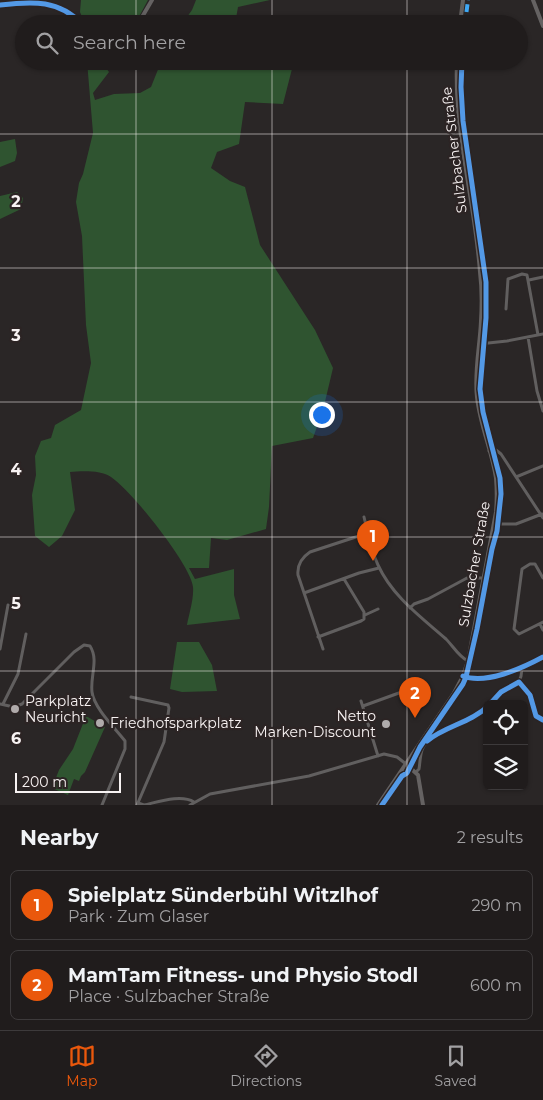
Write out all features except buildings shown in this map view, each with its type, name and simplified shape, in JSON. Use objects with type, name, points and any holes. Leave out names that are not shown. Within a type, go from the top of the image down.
[{"type":"main road","points":[[0,5],[37,0],[54,2],[71,10],[75,15]]},
{"type":"main road","points":[[143,15],[152,0]]},
{"type":"main road","points":[[461,15],[463,0]]},
{"type":"main road","points":[[533,0],[543,26]]},
{"type":"main road","name":"Sulzbacher Straße","points":[[378,805],[454,693],[463,676],[468,661],[482,578],[494,524],[497,493],[495,472],[477,396],[482,306],[480,273],[460,132],[457,70]]},
{"type":"main road","points":[[463,676],[477,679],[491,677],[521,668],[543,657]]},
{"type":"main road","points":[[406,764],[416,772],[420,780],[423,805]]},
{"type":"street","points":[[506,310],[508,279],[524,274],[527,275],[538,335]]},
{"type":"street","points":[[528,280],[543,277]]},
{"type":"street","points":[[479,344],[543,334]]},
{"type":"street","points":[[528,337],[537,391],[543,411]]},
{"type":"street","points":[[489,452],[496,450],[499,452],[542,515],[516,524],[494,524]]},
{"type":"street","points":[[516,477],[543,466]]},
{"type":"street","points":[[364,517],[379,568],[393,589],[410,608],[468,661]]},
{"type":"street","points":[[323,649],[298,571],[302,558],[310,552],[368,534]]},
{"type":"street","points":[[543,578],[535,564],[530,564],[522,569],[514,626],[515,632],[518,634],[542,623],[543,630]]},
{"type":"street","points":[[304,593],[379,568]]},
{"type":"street","points":[[410,608],[414,604],[428,599],[467,578],[482,578]]},
{"type":"street","points":[[344,579],[365,615]]},
{"type":"street","points":[[0,649],[8,605]]},
{"type":"street","points":[[318,637],[361,621],[365,615],[367,616],[378,609]]},
{"type":"street","points":[[26,634],[18,674],[1,704],[14,707],[22,704],[74,652],[84,645],[90,646],[95,653],[92,691],[94,702],[125,741],[125,749],[102,805]]},
{"type":"street","points":[[494,700],[501,692],[519,682],[522,676],[521,668]]},
{"type":"street","points":[[519,682],[530,695],[536,716],[543,720]]},
{"type":"street","points":[[363,706],[421,684]]},
{"type":"street","points":[[131,697],[168,705],[164,742],[137,804],[182,799],[189,799],[194,802]]},
{"type":"street","points":[[361,701],[378,756]]},
{"type":"street","points":[[416,772],[419,769],[422,749],[425,743],[443,730],[476,715],[483,709]]},
{"type":"street","points":[[190,805],[210,794],[284,782],[326,772],[378,756],[391,756],[406,764]]},
{"type":"green space","points":[[81,0],[148,0],[140,15],[81,15]]},
{"type":"green space","points":[[196,0],[270,0],[238,7],[237,15],[188,15]]},
{"type":"green space","points":[[88,70],[108,70],[109,72],[93,93],[95,100],[114,94],[140,93],[151,87],[158,70],[292,70],[283,104],[245,102],[239,144],[217,152],[211,168],[230,181],[245,187],[260,245],[315,330],[333,368],[323,410],[313,438],[272,446],[266,529],[227,540],[211,538],[209,568],[189,568],[195,579],[234,569],[234,595],[240,619],[187,625],[193,592],[190,576],[159,529],[132,497],[107,475],[80,471],[70,472],[75,510],[62,536],[49,547],[35,536],[32,495],[36,475],[35,456],[41,441],[51,438],[55,425],[81,410],[91,363],[86,325],[82,236],[76,202],[79,183],[93,133]]},
{"type":"green space","points":[[15,139],[17,153],[15,161],[0,167],[0,142]]},
{"type":"green space","points":[[17,192],[23,198],[21,209],[0,219],[0,196]]},
{"type":"green space","points":[[177,642],[199,642],[212,665],[217,691],[182,692],[170,689]]},
{"type":"green space","points":[[86,716],[105,727],[85,772],[79,781],[74,779],[68,795],[52,788],[59,770],[73,749]]},
{"type":"marked path","points":[[466,15],[468,0]]},
{"type":"cycle path","points":[[0,5],[45,4],[55,6],[72,15]]},
{"type":"cycle path","points":[[382,805],[402,776],[407,773],[420,747],[466,677],[497,531],[501,494],[500,478],[483,412],[480,389],[486,318],[486,282],[463,121],[462,70]]},
{"type":"cycle path","points":[[463,676],[472,678],[493,677],[515,670],[543,657]]},
{"type":"cycle path","points":[[494,700],[501,692],[519,682],[530,695],[536,716],[543,720]]},
{"type":"cycle path","points":[[427,741],[483,710]]},
{"type":"place","name":"Spielplatz Sünderbühl Witzlhof","points":[[373,561]]},
{"type":"place","name":"Parkplatz Neuricht","points":[[15,709]]},
{"type":"place","name":"MamTam Fitness- und Physio Stodl","points":[[415,718]]},
{"type":"place","name":"Friedhofsparkplatz","points":[[100,723]]},
{"type":"place","name":"Netto Marken-Discount","points":[[386,724]]}]
